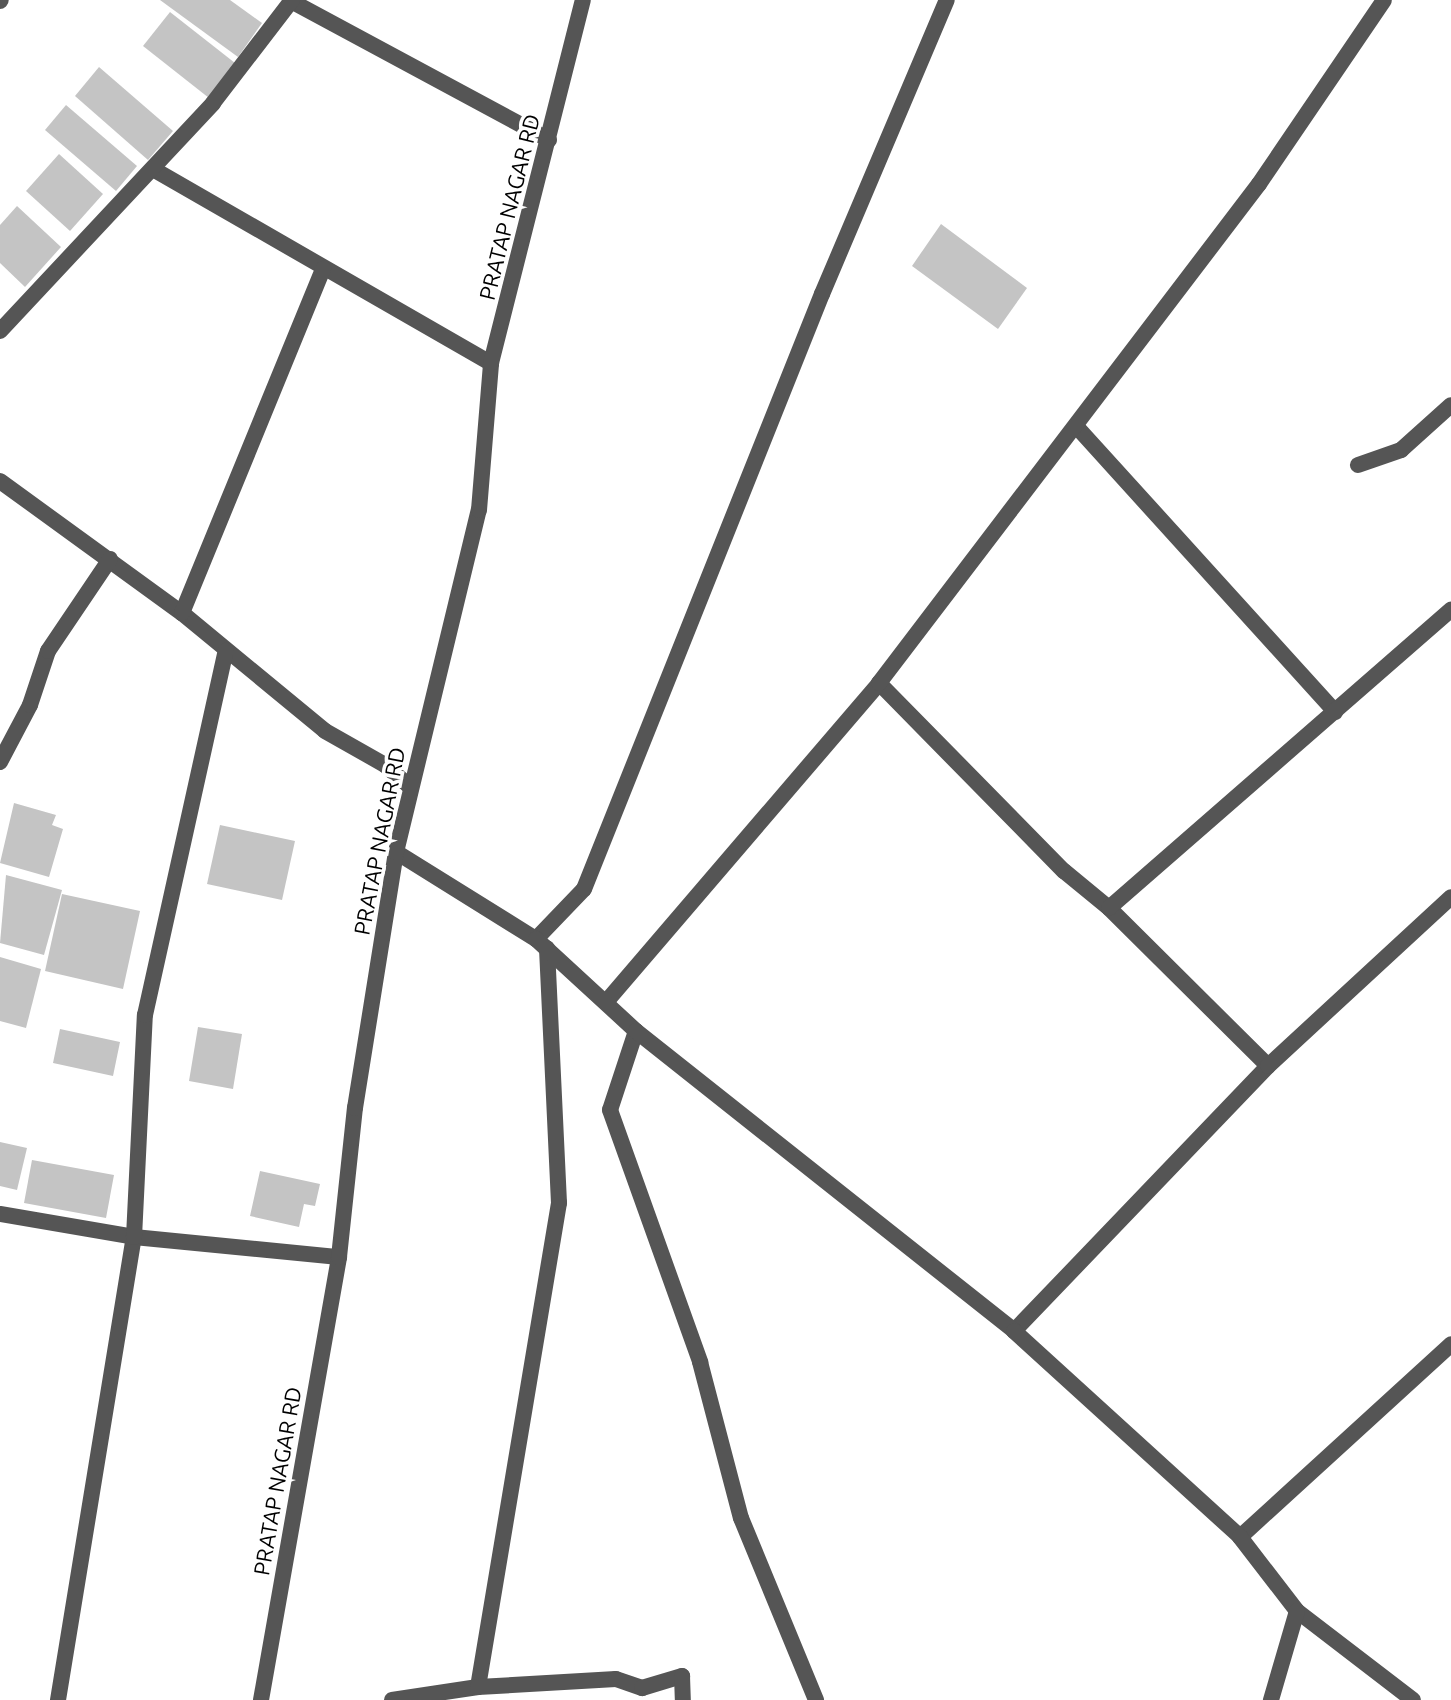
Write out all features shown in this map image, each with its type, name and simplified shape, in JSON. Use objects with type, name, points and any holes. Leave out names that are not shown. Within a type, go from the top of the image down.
[{"type":"street","points":[[0,331],[153,169],[251,57],[291,0],[549,140]]},
{"type":"street","name":"PRATAP NAGAR RD","points":[[261,1700],[339,1257],[355,1108],[396,852],[409,786],[479,510],[491,363],[583,0]]},
{"type":"street","points":[[478,1687],[559,1203],[542,944],[584,889],[822,294],[947,0]]},
{"type":"street","points":[[606,1002],[879,683],[1076,426],[1146,326],[1259,184],[1384,0]]},
{"type":"street","points":[[153,169],[491,363]]},
{"type":"street","points":[[182,613],[323,269]]},
{"type":"street","points":[[1358,465],[1401,450],[1451,405]]},
{"type":"street","points":[[1076,426],[1335,712]]},
{"type":"street","points":[[0,481],[182,613],[325,731],[385,765],[409,786]]},
{"type":"street","points":[[0,762],[30,705],[48,651],[110,559]]},
{"type":"street","points":[[1109,908],[1451,610]]},
{"type":"street","points":[[58,1700],[134,1237],[145,1015],[226,651]]},
{"type":"street","points":[[879,683],[1064,871],[1109,908],[1268,1066]]},
{"type":"street","points":[[396,852],[542,944],[636,1031],[1014,1331],[1240,1537],[1297,1611],[1413,1700]]},
{"type":"street","points":[[1014,1331],[1268,1066],[1451,897]]},
{"type":"street","points":[[636,1031],[610,1110],[700,1362],[741,1518],[816,1700]]},
{"type":"street","points":[[0,1214],[134,1237],[339,1257]]},
{"type":"street","points":[[1240,1537],[1451,1344]]},
{"type":"street","points":[[1271,1700],[1297,1611]]},
{"type":"street","points":[[392,1700],[478,1687],[616,1679],[642,1688],[682,1676],[683,1700]]},
{"type":"building","points":[[160,0],[230,0],[262,23],[238,57]]},
{"type":"building","points":[[170,12],[235,63],[209,98],[143,46]]},
{"type":"building","points":[[99,67],[173,131],[148,160],[75,96]]},
{"type":"building","points":[[66,105],[137,166],[116,191],[45,130]]},
{"type":"building","points":[[59,154],[103,194],[70,231],[26,191]]},
{"type":"building","points":[[17,206],[61,247],[25,287],[0,263],[0,225]]},
{"type":"building","points":[[941,224],[1027,288],[998,329],[912,266]]},
{"type":"building","points":[[14,803],[56,815],[52,825],[63,829],[49,877],[0,863]]},
{"type":"building","points":[[220,825],[295,841],[282,900],[207,884]]},
{"type":"building","points":[[6,875],[62,890],[44,955],[0,943]]},
{"type":"building","points":[[62,894],[140,911],[123,989],[45,971]]},
{"type":"building","points":[[0,957],[41,969],[26,1028],[0,1021]]},
{"type":"building","points":[[198,1027],[242,1034],[233,1089],[189,1081]]},
{"type":"building","points":[[60,1029],[120,1042],[113,1076],[53,1063]]},
{"type":"building","points":[[0,1142],[27,1148],[17,1190],[0,1186]]},
{"type":"building","points":[[32,1160],[114,1175],[106,1218],[24,1203]]},
{"type":"building","points":[[260,1171],[320,1184],[315,1206],[304,1204],[299,1227],[250,1216]]}]
